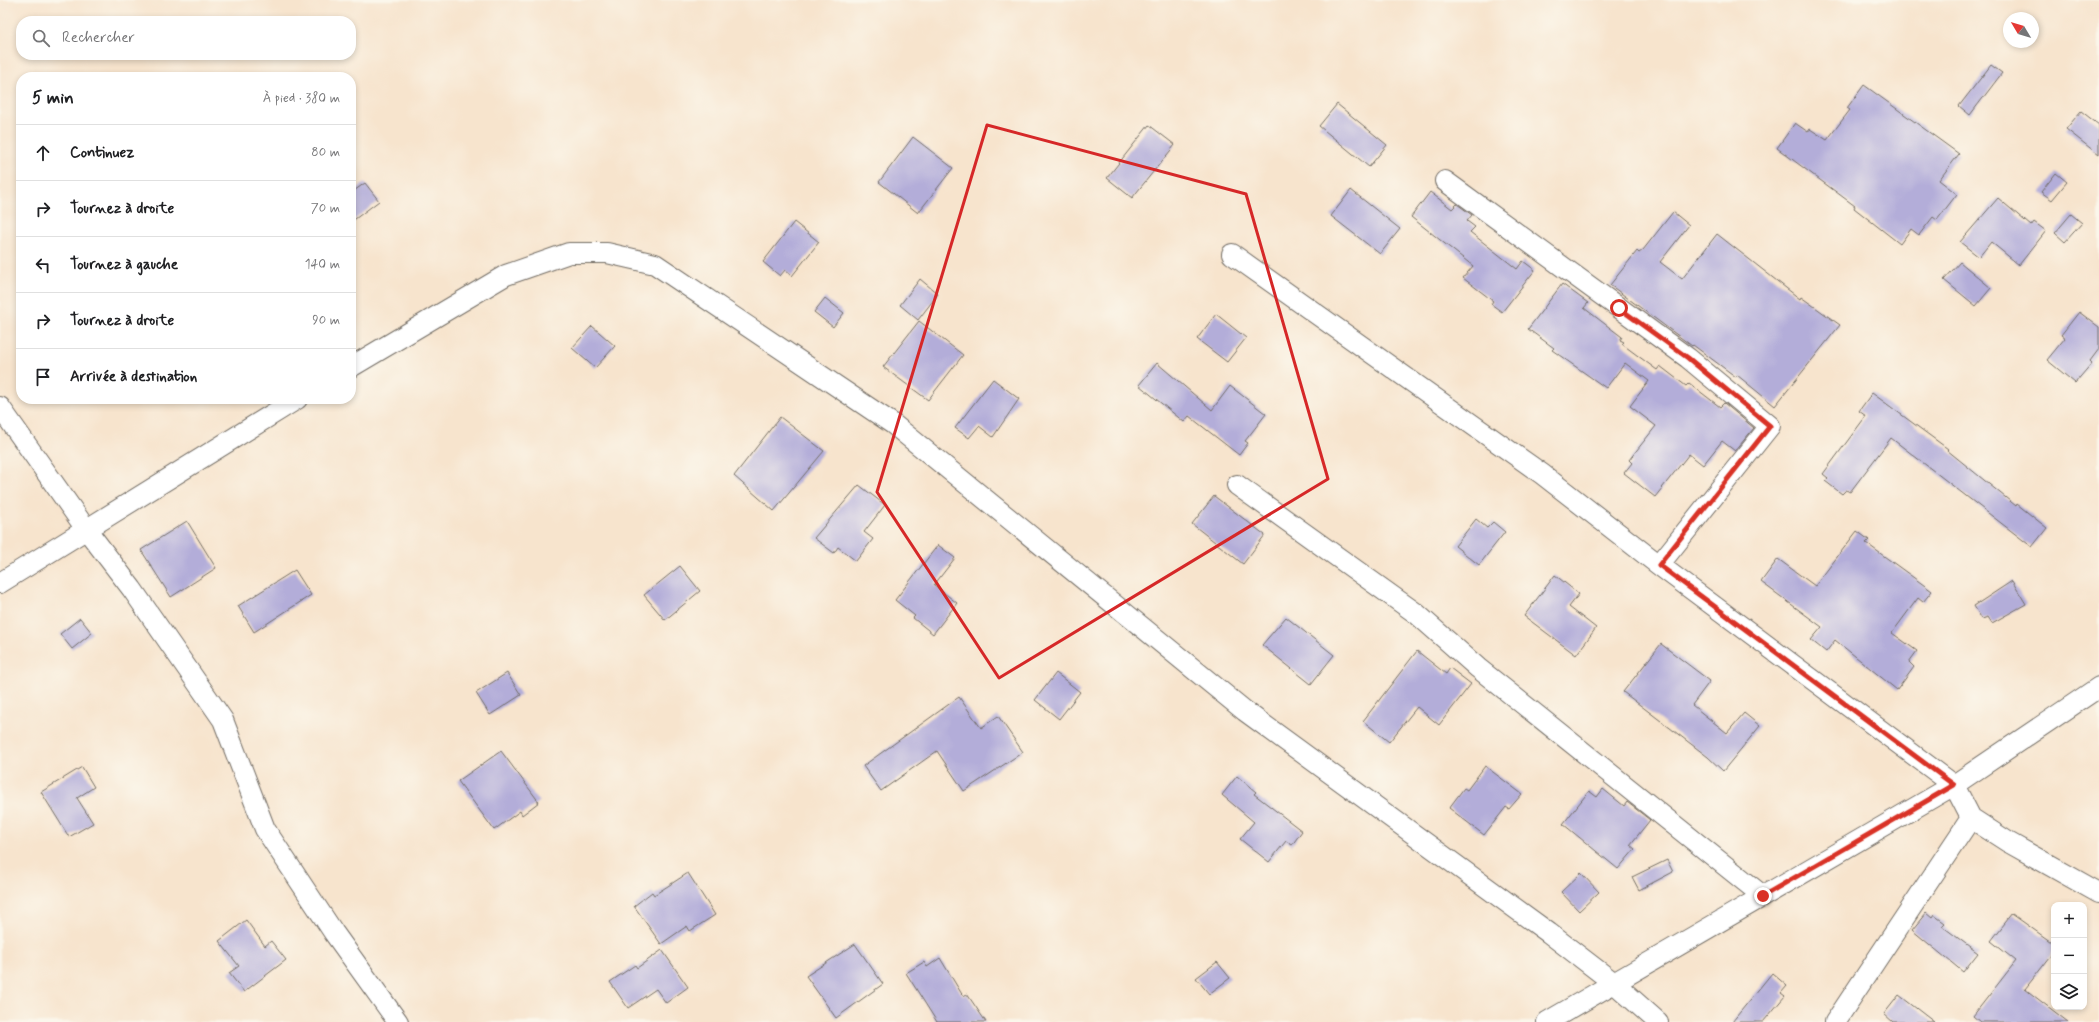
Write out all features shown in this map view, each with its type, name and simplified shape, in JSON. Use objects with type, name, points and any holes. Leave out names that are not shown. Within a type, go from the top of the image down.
[{"type":"street","points":[[1446,181],[1688,358],[1770,426],[1659,565]]},
{"type":"street","points":[[356,364],[506,275],[569,253],[607,253],[655,264],[893,424],[1245,711],[1543,929],[1614,983],[1658,1022]]},
{"type":"street","points":[[1232,254],[1542,474],[1659,565],[1954,785],[1971,818],[2008,842],[2099,893]]},
{"type":"street","points":[[0,583],[289,404]]},
{"type":"street","points":[[0,407],[86,529],[132,589],[223,720],[265,829],[334,933],[398,1022]]},
{"type":"street","points":[[1237,485],[1417,614],[1478,668],[1763,896]]},
{"type":"street","points":[[1547,1022],[1954,785],[2099,687]]},
{"type":"street","points":[[1834,1022],[1971,818]]},
{"type":"highlighted area","points":[[987,125],[1246,194],[1328,479],[999,678],[877,492]]},
{"type":"building","points":[[1991,65],[2002,73],[1970,115],[1959,106]]},
{"type":"building","points":[[1864,85],[1959,154],[1939,180],[1957,194],[1937,220],[1933,217],[1919,235],[1911,229],[1900,244],[1854,208],[1855,206],[1777,148],[1795,123],[1808,132],[1810,129],[1827,140],[1850,110],[1847,108]]},
{"type":"building","points":[[1337,104],[1387,145],[1369,167],[1319,126]]},
{"type":"building","points":[[2081,111],[2099,125],[2099,155],[2066,129]]},
{"type":"building","points":[[1149,125],[1175,145],[1132,198],[1107,178]]},
{"type":"building","points":[[913,137],[953,168],[918,213],[879,182]]},
{"type":"building","points":[[2056,173],[2067,182],[2052,200],[2041,192]]},
{"type":"building","points":[[365,183],[379,201],[356,218],[356,189]]},
{"type":"building","points":[[1351,190],[1400,229],[1380,254],[1331,216]]},
{"type":"building","points":[[1430,192],[1452,209],[1457,204],[1472,215],[1467,221],[1475,227],[1470,232],[1517,269],[1523,261],[1535,270],[1502,312],[1491,304],[1493,301],[1463,278],[1473,266],[1411,217]]},
{"type":"building","points":[[1998,198],[2031,226],[2034,222],[2046,231],[2019,265],[1991,242],[1979,257],[1960,242]]},
{"type":"building","points":[[1673,212],[1689,225],[1660,262],[1682,279],[1717,234],[1800,299],[1801,297],[1840,325],[1775,406],[1737,375],[1736,377],[1693,345],[1692,346],[1610,285],[1637,251],[1639,253],[1643,250]]},
{"type":"building","points":[[2071,214],[2082,223],[2065,242],[2055,233]]},
{"type":"building","points":[[794,222],[819,242],[792,276],[785,270],[780,276],[763,262]]},
{"type":"building","points":[[1960,262],[1991,288],[1976,306],[1944,280]]},
{"type":"building","points":[[920,279],[938,294],[918,320],[900,305]]},
{"type":"building","points":[[1562,284],[1588,303],[1584,308],[1622,337],[1620,340],[1624,342],[1622,344],[1657,370],[1660,366],[1686,386],[1689,383],[1720,407],[1724,403],[1754,428],[1735,451],[1722,441],[1703,465],[1689,454],[1655,497],[1624,473],[1632,463],[1629,460],[1656,426],[1630,406],[1649,381],[1625,363],[1606,388],[1552,350],[1554,348],[1528,329]]},
{"type":"building","points":[[825,298],[844,313],[833,327],[814,312]]},
{"type":"building","points":[[2079,312],[2099,327],[2099,349],[2090,361],[2092,363],[2075,383],[2047,360],[2065,338],[2061,335]]},
{"type":"building","points":[[1216,314],[1246,338],[1227,362],[1197,339]]},
{"type":"building","points":[[919,321],[963,355],[928,400],[883,367]]},
{"type":"building","points":[[592,326],[615,346],[595,368],[572,348]]},
{"type":"building","points":[[1157,363],[1212,410],[1230,386],[1266,414],[1245,441],[1248,443],[1239,455],[1189,416],[1184,422],[1139,385]]},
{"type":"building","points":[[993,379],[1019,399],[993,437],[979,426],[969,438],[955,428]]},
{"type":"building","points":[[1872,393],[1948,449],[1947,450],[2016,506],[2017,504],[2047,528],[2032,547],[1891,438],[1850,492],[1846,490],[1842,494],[1825,481],[1828,478],[1823,474],[1866,416],[1859,411]]},
{"type":"building","points":[[780,417],[824,451],[774,511],[734,476]]},
{"type":"building","points":[[859,485],[885,505],[864,532],[873,539],[856,561],[838,547],[834,553],[814,538]]},
{"type":"building","points":[[1214,496],[1265,535],[1243,564],[1192,524]]},
{"type":"building","points":[[1476,519],[1487,528],[1493,522],[1505,532],[1479,565],[1455,546]]},
{"type":"building","points":[[187,521],[216,568],[171,597],[141,550]]},
{"type":"building","points":[[1857,531],[1869,540],[1866,543],[1932,591],[1923,602],[1918,598],[1892,633],[1917,651],[1909,662],[1914,667],[1897,690],[1835,640],[1826,652],[1811,640],[1822,627],[1761,582],[1778,559],[1815,586]]},
{"type":"building","points":[[938,545],[955,558],[934,585],[957,603],[933,634],[913,618],[915,616],[895,600]]},
{"type":"building","points":[[680,566],[700,591],[665,620],[644,595]]},
{"type":"building","points":[[295,570],[311,595],[254,632],[238,606]]},
{"type":"building","points":[[1555,575],[1579,594],[1569,607],[1596,628],[1576,655],[1524,616]]},
{"type":"building","points":[[2012,581],[2026,604],[1992,623],[1988,617],[1982,619],[1974,606]]},
{"type":"building","points":[[1286,617],[1334,655],[1311,684],[1262,645]]},
{"type":"building","points":[[80,618],[92,633],[72,649],[60,634]]},
{"type":"building","points":[[1661,644],[1710,681],[1692,705],[1727,733],[1744,713],[1760,726],[1723,771],[1708,757],[1623,692]]},
{"type":"building","points":[[1417,651],[1446,674],[1450,668],[1471,684],[1439,725],[1417,707],[1389,742],[1363,721]]},
{"type":"building","points":[[507,673],[521,695],[490,715],[476,693]]},
{"type":"building","points":[[1056,673],[1080,692],[1059,719],[1035,700]]},
{"type":"building","points":[[959,697],[981,728],[998,716],[1023,752],[964,791],[937,751],[881,791],[863,766]]},
{"type":"building","points":[[501,751],[539,802],[522,815],[520,811],[494,830],[458,781]]},
{"type":"building","points":[[1485,766],[1522,794],[1509,809],[1506,807],[1484,835],[1449,808],[1464,788],[1467,790]]},
{"type":"building","points":[[82,767],[94,787],[77,798],[93,823],[69,837],[41,792]]},
{"type":"building","points":[[1237,776],[1256,792],[1254,794],[1302,831],[1292,845],[1286,841],[1269,862],[1240,839],[1254,822],[1222,795]]},
{"type":"building","points":[[1603,789],[1624,806],[1627,802],[1650,820],[1630,845],[1635,849],[1618,869],[1563,824],[1589,791],[1597,797]]},
{"type":"building","points":[[1667,860],[1673,872],[1639,890],[1632,877]]},
{"type":"building","points":[[688,873],[715,915],[690,931],[687,926],[661,944],[634,906],[652,892],[654,895]]},
{"type":"building","points":[[1581,873],[1599,892],[1579,911],[1561,892]]},
{"type":"building","points":[[1926,913],[1932,918],[1934,915],[1945,923],[1942,926],[1978,953],[1963,972],[1912,930]]},
{"type":"building","points":[[2012,914],[2051,942],[2051,956],[2025,989],[2068,1022],[1980,1022],[1973,1016],[2016,961],[1991,941]]},
{"type":"building","points":[[246,920],[265,946],[271,941],[286,960],[244,992],[229,973],[239,966],[219,941]]},
{"type":"building","points":[[855,944],[883,984],[836,1018],[806,976]]},
{"type":"building","points":[[662,950],[688,987],[666,1003],[656,989],[628,1008],[610,982],[635,965],[637,968]]},
{"type":"building","points":[[940,958],[963,996],[967,994],[986,1022],[937,1022],[906,973],[924,962],[927,967]]},
{"type":"building","points":[[1217,962],[1230,978],[1209,994],[1196,978]]},
{"type":"building","points":[[1772,973],[1787,986],[1781,993],[1785,996],[1763,1022],[1732,1022]]},
{"type":"building","points":[[1899,995],[1934,1022],[1893,1022],[1884,1014]]},
{"type":"route","points":[[1619,308],[1688,358],[1770,426],[1659,565],[1954,785],[1763,896]]}]
